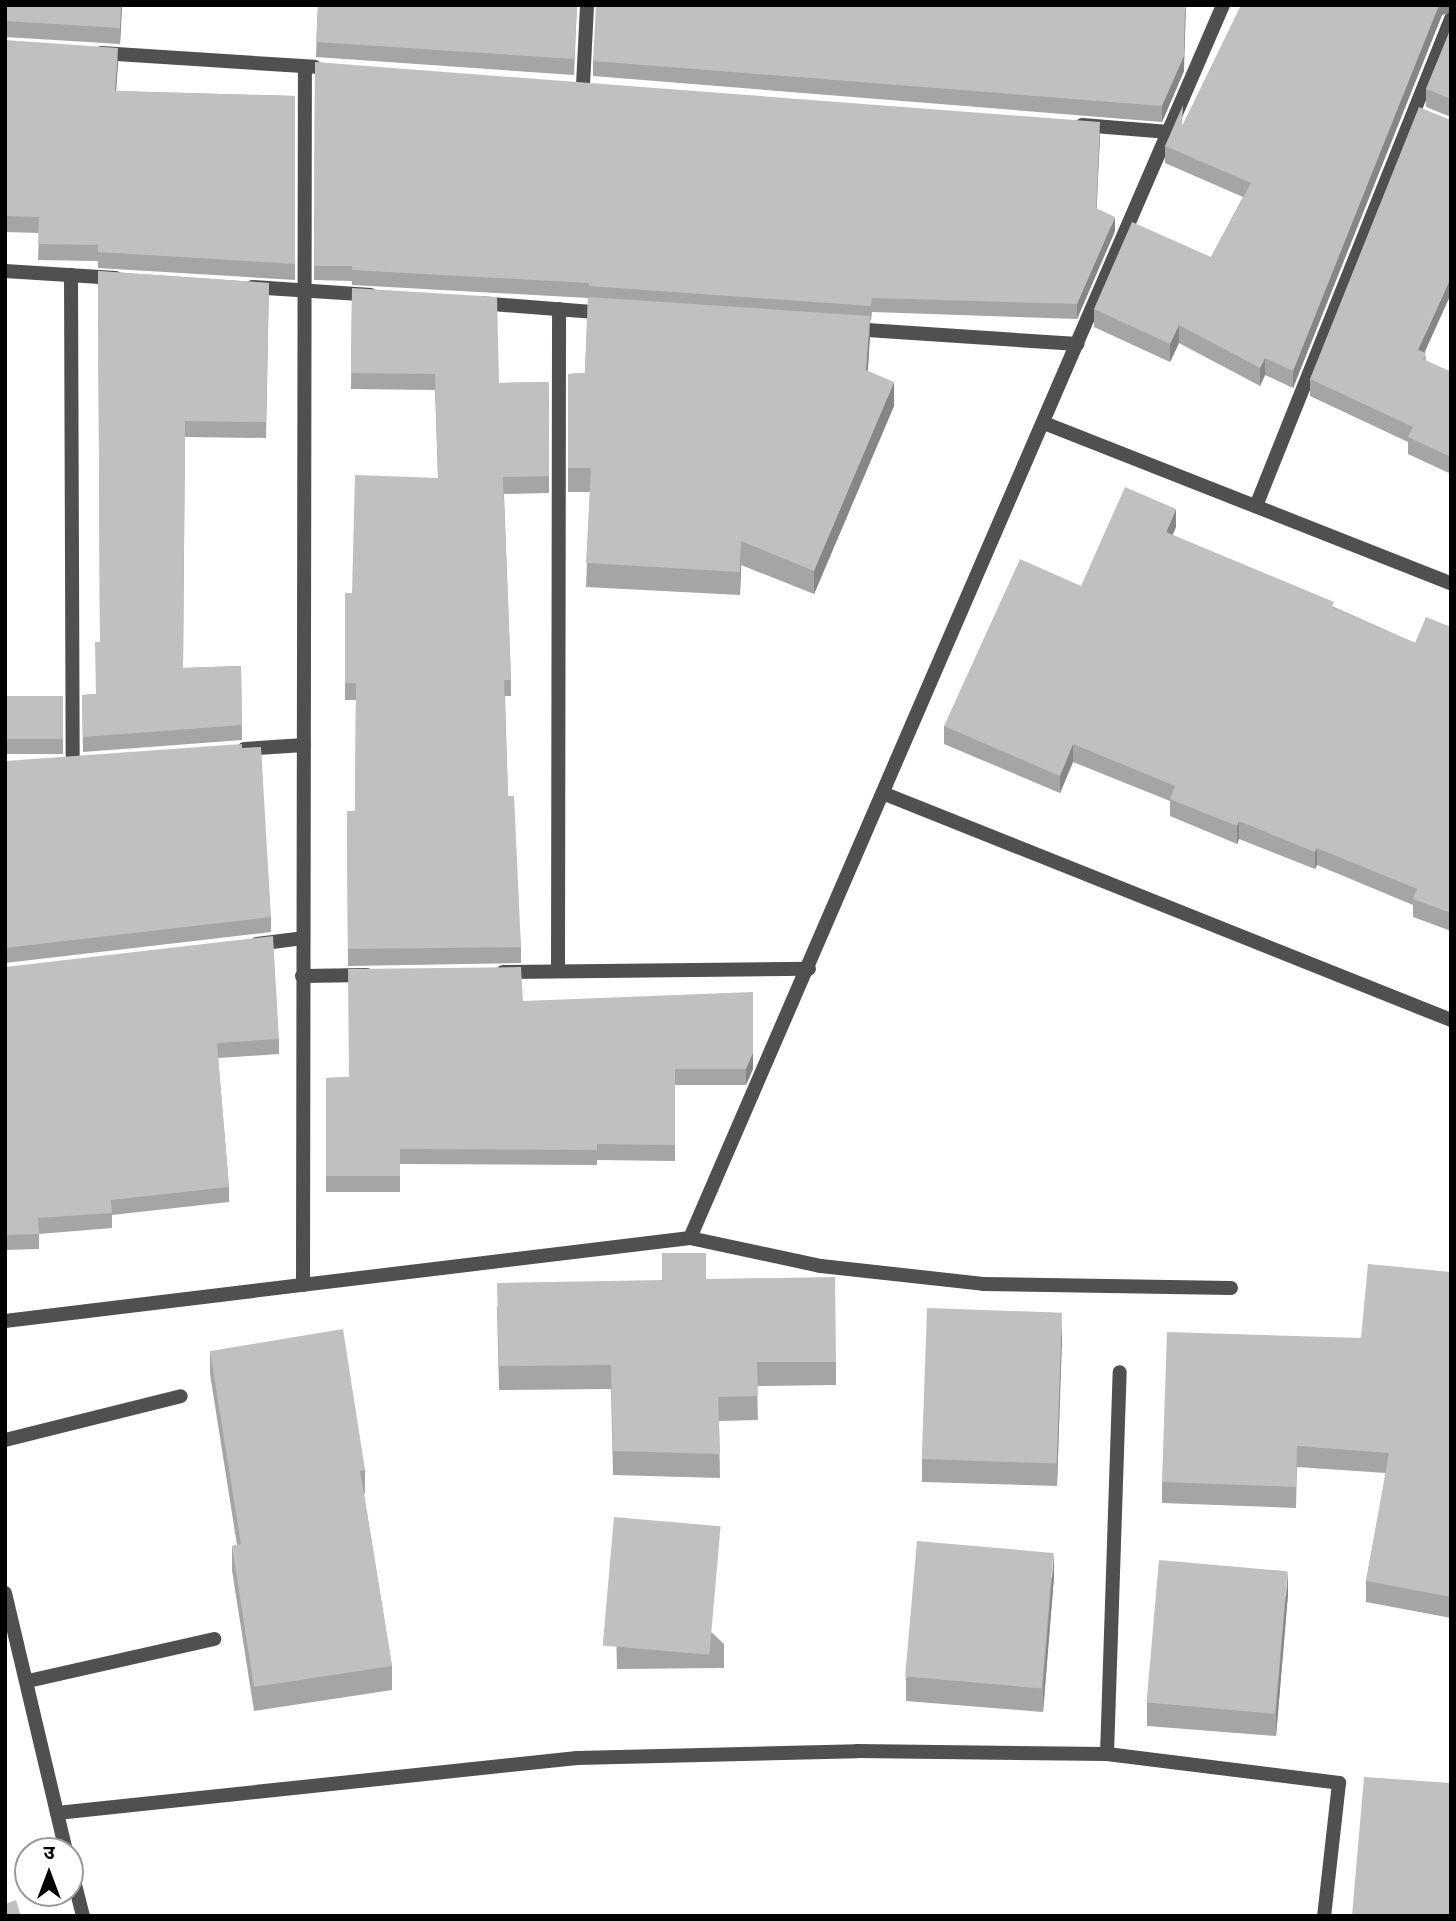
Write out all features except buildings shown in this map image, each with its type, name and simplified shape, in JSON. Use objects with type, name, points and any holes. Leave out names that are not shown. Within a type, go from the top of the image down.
[{"type":"street","points":[[583,85],[587,5]]},
{"type":"street","points":[[690,1238],[885,794],[1223,5]]},
{"type":"street","points":[[1256,506],[1419,115],[1451,19]]},
{"type":"street","points":[[87,52],[333,68]]},
{"type":"street","points":[[303,1284],[305,67]]},
{"type":"street","points":[[1060,123],[1169,132]]},
{"type":"street","points":[[5,271],[126,278]]},
{"type":"street","points":[[71,275],[73,762]]},
{"type":"street","points":[[236,286],[385,296]]},
{"type":"street","points":[[465,302],[628,314]]},
{"type":"street","points":[[558,971],[559,309]]},
{"type":"street","points":[[832,328],[1078,344]]},
{"type":"street","points":[[1044,423],[1451,583]]},
{"type":"street","points":[[222,751],[303,745]]},
{"type":"street","points":[[885,794],[1451,1020]]},
{"type":"street","points":[[235,946],[303,938]]},
{"type":"street","points":[[490,972],[809,969]]},
{"type":"street","points":[[302,976],[383,974]]},
{"type":"street","points":[[5,1321],[690,1238],[821,1266],[983,1284],[1231,1288]]},
{"type":"street","points":[[1107,1754],[1120,1372]]},
{"type":"street","points":[[5,1440],[181,1396]]},
{"type":"street","points":[[5,1593],[28,1681],[63,1837]]},
{"type":"street","points":[[28,1681],[214,1639]]},
{"type":"street","points":[[57,1813],[577,1758],[857,1751],[1107,1754],[1339,1783],[1324,1916]]}]
